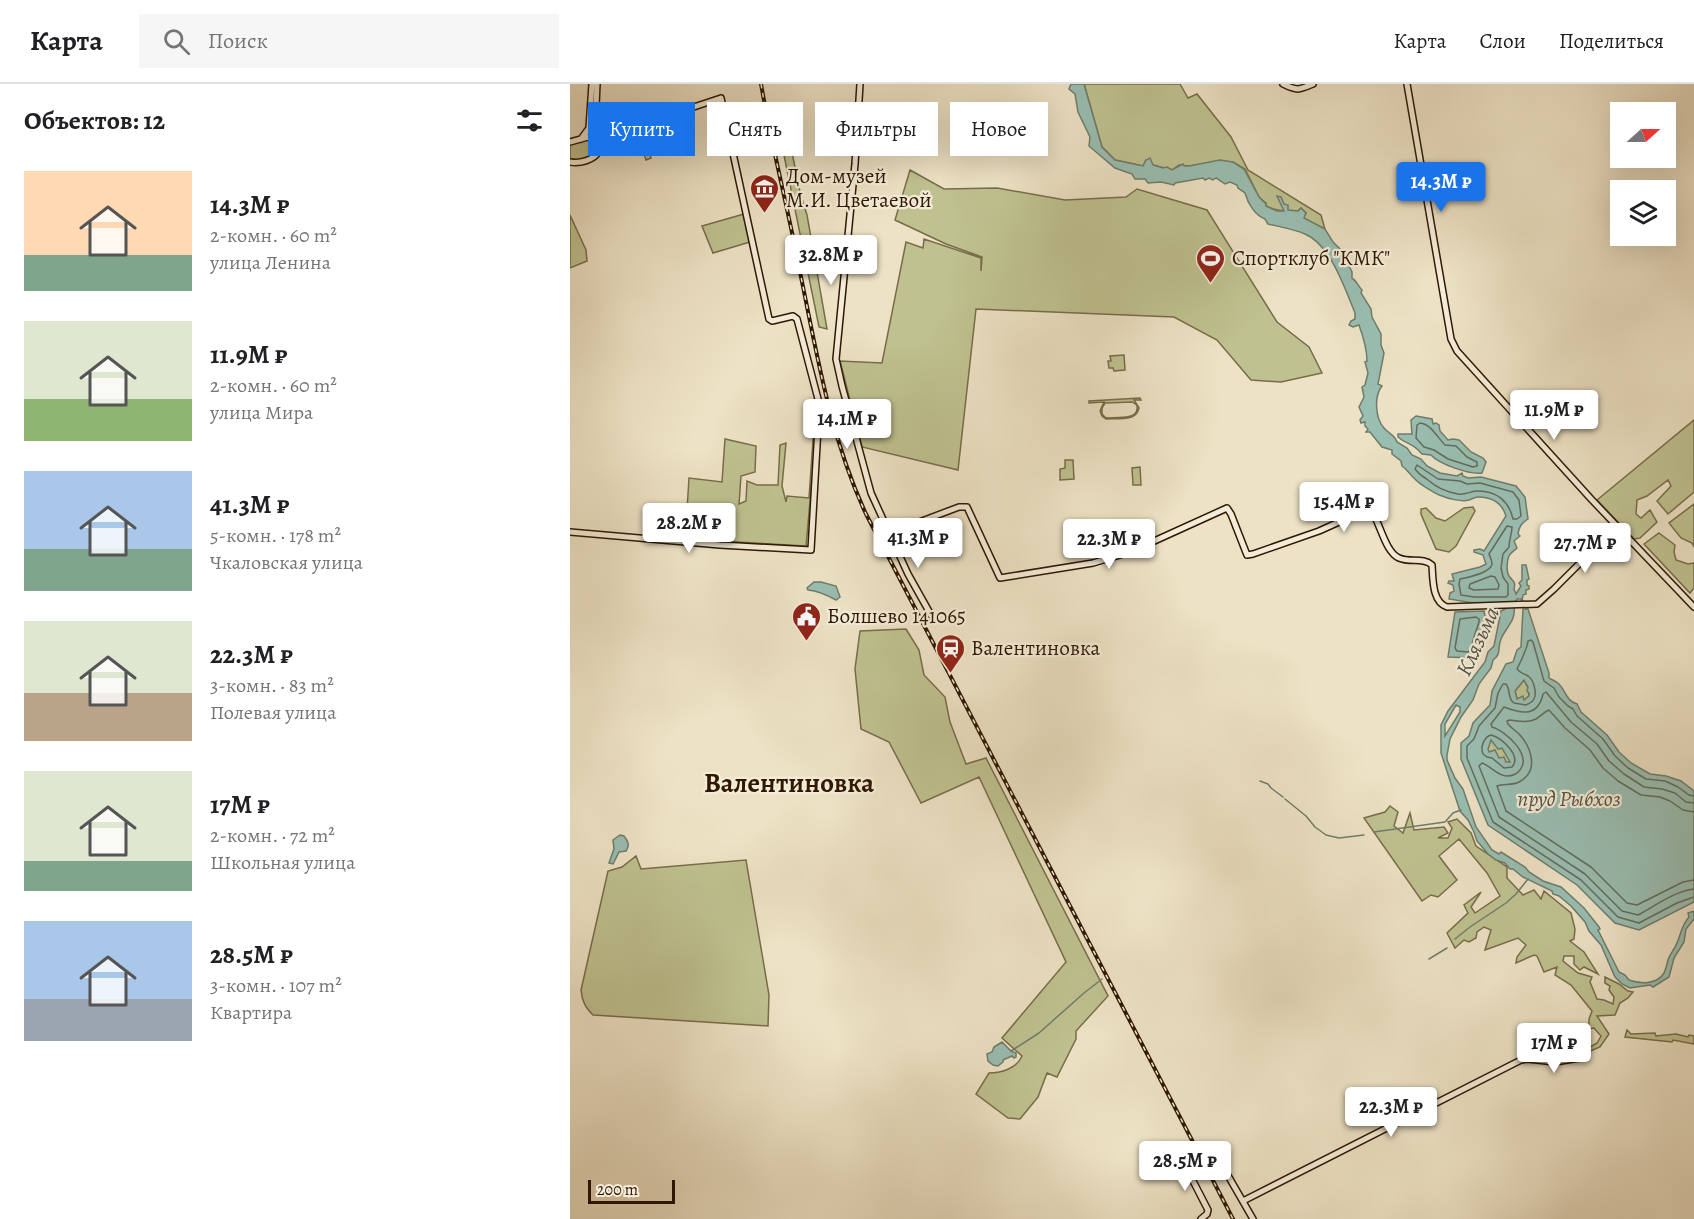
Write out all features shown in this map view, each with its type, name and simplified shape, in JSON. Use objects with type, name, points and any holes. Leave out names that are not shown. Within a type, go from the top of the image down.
[{"type":"street","points":[[581,139],[589,128],[592,84]]},
{"type":"street","points":[[596,102],[597,84]]},
{"type":"street","points":[[860,84],[855,164],[836,359],[871,494],[908,574],[931,615]]},
{"type":"street","points":[[1283,84],[1293,90],[1299,90],[1313,84]]},
{"type":"street","points":[[1407,84],[1451,339],[1459,354],[1694,607]]},
{"type":"street","points":[[570,532],[811,550],[819,410],[798,319],[793,316],[772,321],[768,319],[721,98],[695,107]]},
{"type":"street","points":[[570,142],[588,138]]},
{"type":"street","points":[[570,162],[577,163],[596,156]]},
{"type":"street","points":[[889,531],[898,530],[959,507],[967,507],[1000,578],[1093,563],[1130,552],[1227,508],[1247,555],[1319,531],[1370,508],[1376,516],[1390,552],[1398,558],[1409,561],[1427,561],[1432,565],[1438,601],[1447,607],[1537,604],[1617,526]]},
{"type":"street","points":[[1243,1201],[1521,1060],[1555,1062],[1579,1058]]},
{"type":"street","points":[[1203,1218],[1208,1212],[1207,1207],[1192,1179],[1190,1168],[1195,1161],[1211,1155],[1219,1160],[1253,1219]]},
{"type":"green space","points":[[1084,84],[1180,84],[1188,98],[1197,94],[1231,137],[1248,170],[1321,215],[1325,229],[1303,218],[1306,213],[1301,208],[1298,211],[1266,206],[1245,169],[1233,162],[1179,165],[1172,170],[1153,165],[1146,160],[1143,166],[1115,160],[1102,147]]},
{"type":"green space","points":[[588,139],[590,156],[570,160],[570,145]]},
{"type":"green space","points":[[784,156],[793,156],[807,215],[827,329],[819,327]]},
{"type":"green space","points":[[910,170],[944,189],[997,188],[1065,200],[1126,197],[1137,189],[1207,210],[1277,322],[1309,347],[1322,373],[1281,382],[1251,380],[1217,340],[1174,317],[976,309],[958,470],[862,447],[840,361],[882,363],[906,242],[923,248],[924,239],[981,258],[981,271],[982,257],[946,244],[895,220]]},
{"type":"green space","points":[[744,214],[750,242],[713,253],[702,226]]},
{"type":"green space","points":[[570,215],[586,250],[587,261],[570,268]]},
{"type":"green space","points":[[1124,355],[1125,370],[1114,371],[1113,368],[1109,368],[1110,356]]},
{"type":"green space","points":[[1140,398],[1141,400],[1134,400],[1139,408],[1137,412],[1134,415],[1121,419],[1106,419],[1102,416],[1100,411],[1104,402],[1089,403],[1089,401]],"holes":[[[1132,402],[1137,405],[1136,413],[1133,415],[1106,418],[1102,414],[1105,403]]]},
{"type":"green space","points":[[1694,420],[1694,492],[1668,514],[1657,501],[1671,486],[1668,480],[1647,496],[1637,500],[1636,514],[1641,518],[1650,510],[1657,522],[1640,538],[1634,539],[1597,500]]},
{"type":"green space","points":[[817,425],[806,546],[687,539],[688,523],[721,523],[722,509],[687,510],[689,478],[722,482],[725,439],[756,446],[755,472],[741,476],[739,504],[746,501],[747,481],[757,485],[778,485],[780,445],[786,443],[782,486],[786,502],[787,496],[809,498],[814,426]]},
{"type":"green space","points":[[1065,460],[1073,460],[1074,479],[1060,480],[1060,469],[1065,468]]},
{"type":"green space","points":[[1140,467],[1141,485],[1133,485],[1132,468]]},
{"type":"green space","points":[[1694,504],[1694,547],[1692,543],[1681,538],[1669,523]]},
{"type":"green space","points":[[1473,507],[1475,511],[1456,546],[1449,552],[1436,549],[1421,509],[1426,508],[1436,518],[1445,521],[1464,508]]},
{"type":"green space","points":[[1659,533],[1675,545],[1676,560],[1688,564],[1694,563],[1694,588],[1690,593],[1644,544]]},
{"type":"green space","points":[[906,629],[919,650],[924,675],[945,697],[950,722],[966,764],[986,758],[1108,996],[1076,1031],[1076,1039],[1057,1077],[1047,1073],[1038,1097],[1020,1119],[1008,1118],[976,1094],[989,1073],[1008,1069],[1020,1060],[1022,1056],[1002,1038],[1066,962],[979,777],[921,803],[889,742],[861,729],[855,669],[860,631]]},
{"type":"green space","points":[[1524,680],[1529,696],[1524,700],[1517,699],[1515,691]]},
{"type":"green space","points":[[1491,740],[1499,749],[1502,748],[1511,762],[1506,763],[1489,752],[1487,749]]},
{"type":"green space","points":[[1390,806],[1398,812],[1394,826],[1403,833],[1410,813],[1414,830],[1444,827],[1448,833],[1438,838],[1448,838],[1452,828],[1448,822],[1457,819],[1471,833],[1476,846],[1507,867],[1507,878],[1523,895],[1534,890],[1541,899],[1544,891],[1571,913],[1575,929],[1574,939],[1570,941],[1584,952],[1598,974],[1584,967],[1580,970],[1574,964],[1574,956],[1564,956],[1563,961],[1578,973],[1592,977],[1590,982],[1597,999],[1613,1004],[1614,997],[1609,990],[1610,986],[1605,983],[1605,977],[1633,992],[1620,1003],[1615,1015],[1597,1016],[1609,1034],[1600,1047],[1581,1055],[1580,1053],[1597,1043],[1601,1036],[1594,1028],[1589,1029],[1592,1011],[1571,985],[1555,975],[1557,967],[1544,972],[1537,956],[1534,955],[1516,963],[1517,957],[1526,945],[1518,938],[1485,950],[1491,930],[1484,927],[1477,932],[1476,938],[1469,942],[1464,940],[1455,948],[1447,933],[1468,913],[1464,905],[1481,892],[1471,907],[1475,913],[1500,896],[1487,873],[1459,839],[1439,856],[1457,880],[1438,897],[1431,895],[1422,901],[1364,818],[1385,812]]},
{"type":"green space","points":[[636,856],[641,869],[746,860],[769,995],[768,1026],[593,1015],[588,1009],[583,1001],[581,990],[608,871],[622,867]]},
{"type":"green space","points":[[1627,1030],[1631,1034],[1694,1036],[1694,1044],[1673,1040],[1672,1042],[1625,1037]]},
{"type":"water","points":[[1071,84],[1084,84],[1102,147],[1115,160],[1143,166],[1150,158],[1153,165],[1172,170],[1183,164],[1189,166],[1220,160],[1233,162],[1244,169],[1266,206],[1277,211],[1284,211],[1277,196],[1281,197],[1284,204],[1288,205],[1288,210],[1298,211],[1301,208],[1306,213],[1304,218],[1325,229],[1341,250],[1352,272],[1352,278],[1362,290],[1361,293],[1371,309],[1372,317],[1381,334],[1384,353],[1378,384],[1382,386],[1379,390],[1377,407],[1381,424],[1412,455],[1440,473],[1457,476],[1462,473],[1468,478],[1481,477],[1516,486],[1525,497],[1528,519],[1520,527],[1518,534],[1520,536],[1514,541],[1517,548],[1509,556],[1507,566],[1516,594],[1521,586],[1519,583],[1522,580],[1522,565],[1526,565],[1529,589],[1523,595],[1522,601],[1517,599],[1514,604],[1473,603],[1449,599],[1450,593],[1454,591],[1453,585],[1448,583],[1454,581],[1452,574],[1486,564],[1483,555],[1474,550],[1484,551],[1506,516],[1499,504],[1488,498],[1459,500],[1432,491],[1417,481],[1402,466],[1401,461],[1392,454],[1392,450],[1382,447],[1370,432],[1366,432],[1368,429],[1365,422],[1361,423],[1363,416],[1359,407],[1364,397],[1362,387],[1365,385],[1368,373],[1365,362],[1367,361],[1365,342],[1359,325],[1353,327],[1349,325],[1355,319],[1355,313],[1342,280],[1322,248],[1305,234],[1268,224],[1252,209],[1245,193],[1230,182],[1225,184],[1216,178],[1205,180],[1203,178],[1174,185],[1161,182],[1148,183],[1145,179],[1135,179],[1132,174],[1115,168],[1089,146],[1090,137],[1078,112],[1075,94],[1069,89]]},
{"type":"water","points":[[1416,416],[1432,419],[1433,424],[1439,425],[1440,431],[1448,440],[1459,440],[1471,452],[1483,458],[1486,462],[1482,473],[1463,471],[1447,465],[1431,455],[1422,454],[1398,437],[1398,434],[1412,434],[1411,420]]},
{"type":"water","points":[[814,582],[836,586],[840,597],[836,600],[808,590],[807,588]]},
{"type":"water","points":[[1514,607],[1514,616],[1501,639],[1491,668],[1479,684],[1473,700],[1450,739],[1447,760],[1463,789],[1476,827],[1492,850],[1499,854],[1501,852],[1543,881],[1561,887],[1584,908],[1599,927],[1598,930],[1619,972],[1629,980],[1648,983],[1661,977],[1689,917],[1688,913],[1694,911],[1694,919],[1686,929],[1684,942],[1674,958],[1669,977],[1653,987],[1650,985],[1630,988],[1622,984],[1615,977],[1601,945],[1571,906],[1552,891],[1523,877],[1505,863],[1488,854],[1477,841],[1468,820],[1460,811],[1441,753],[1441,725],[1448,711],[1485,662],[1488,652],[1494,646],[1501,611]],"holes":[[[1456,705],[1460,707],[1460,712],[1445,736],[1445,724]]]},
{"type":"water","name":"пруд Рыбхоз","points":[[1523,609],[1528,609],[1549,678],[1559,684],[1568,698],[1577,704],[1581,712],[1607,735],[1619,752],[1631,763],[1650,774],[1681,781],[1694,791],[1694,902],[1639,930],[1615,923],[1577,885],[1488,825],[1461,759],[1461,743],[1469,736],[1473,723],[1490,705],[1492,691],[1506,664],[1513,662],[1517,650],[1521,647]],"holes":[[[1524,680],[1529,696],[1524,700],[1523,696],[1517,699],[1515,691]],[[1491,740],[1498,749],[1502,748],[1510,762],[1506,762],[1504,757],[1499,758],[1495,750],[1489,752]]]},
{"type":"water","name":"Клязьма","points":[[1484,611],[1486,622],[1474,658],[1448,657],[1455,612]]},
{"type":"water","points":[[620,835],[627,840],[627,849],[619,852],[613,864],[609,863],[614,849],[613,840]]},
{"type":"water","points":[[1002,1042],[1016,1053],[1016,1057],[1012,1056],[1003,1060],[998,1066],[993,1065],[988,1061],[987,1054]]},
{"type":"waterway","points":[[1260,781],[1268,784],[1283,797]]},
{"type":"waterway","points":[[1285,799],[1326,835],[1339,838],[1364,835]]},
{"type":"waterway","points":[[1374,832],[1445,822],[1453,813],[1461,810]]},
{"type":"waterway","points":[[1455,939],[1506,903],[1528,879]]},
{"type":"waterway","points":[[1429,959],[1447,948]]},
{"type":"waterway","points":[[1011,1051],[1039,1033],[1102,979]]},
{"type":"railway","points":[[761,84],[826,395],[843,455],[866,514],[1233,1219]]},
{"type":"place","name":"Дом-музей М.И. Цветаевой","points":[[765,214]]},
{"type":"place","name":"Спортклуб \"КМК\"","points":[[1211,284]]},
{"type":"place","name":"Болшево 141065","points":[[806,642]]},
{"type":"place","name":"Валентиновка","points":[[950,674]]},
{"type":"district","name":"Валентиновка","points":[[789,783]]}]
